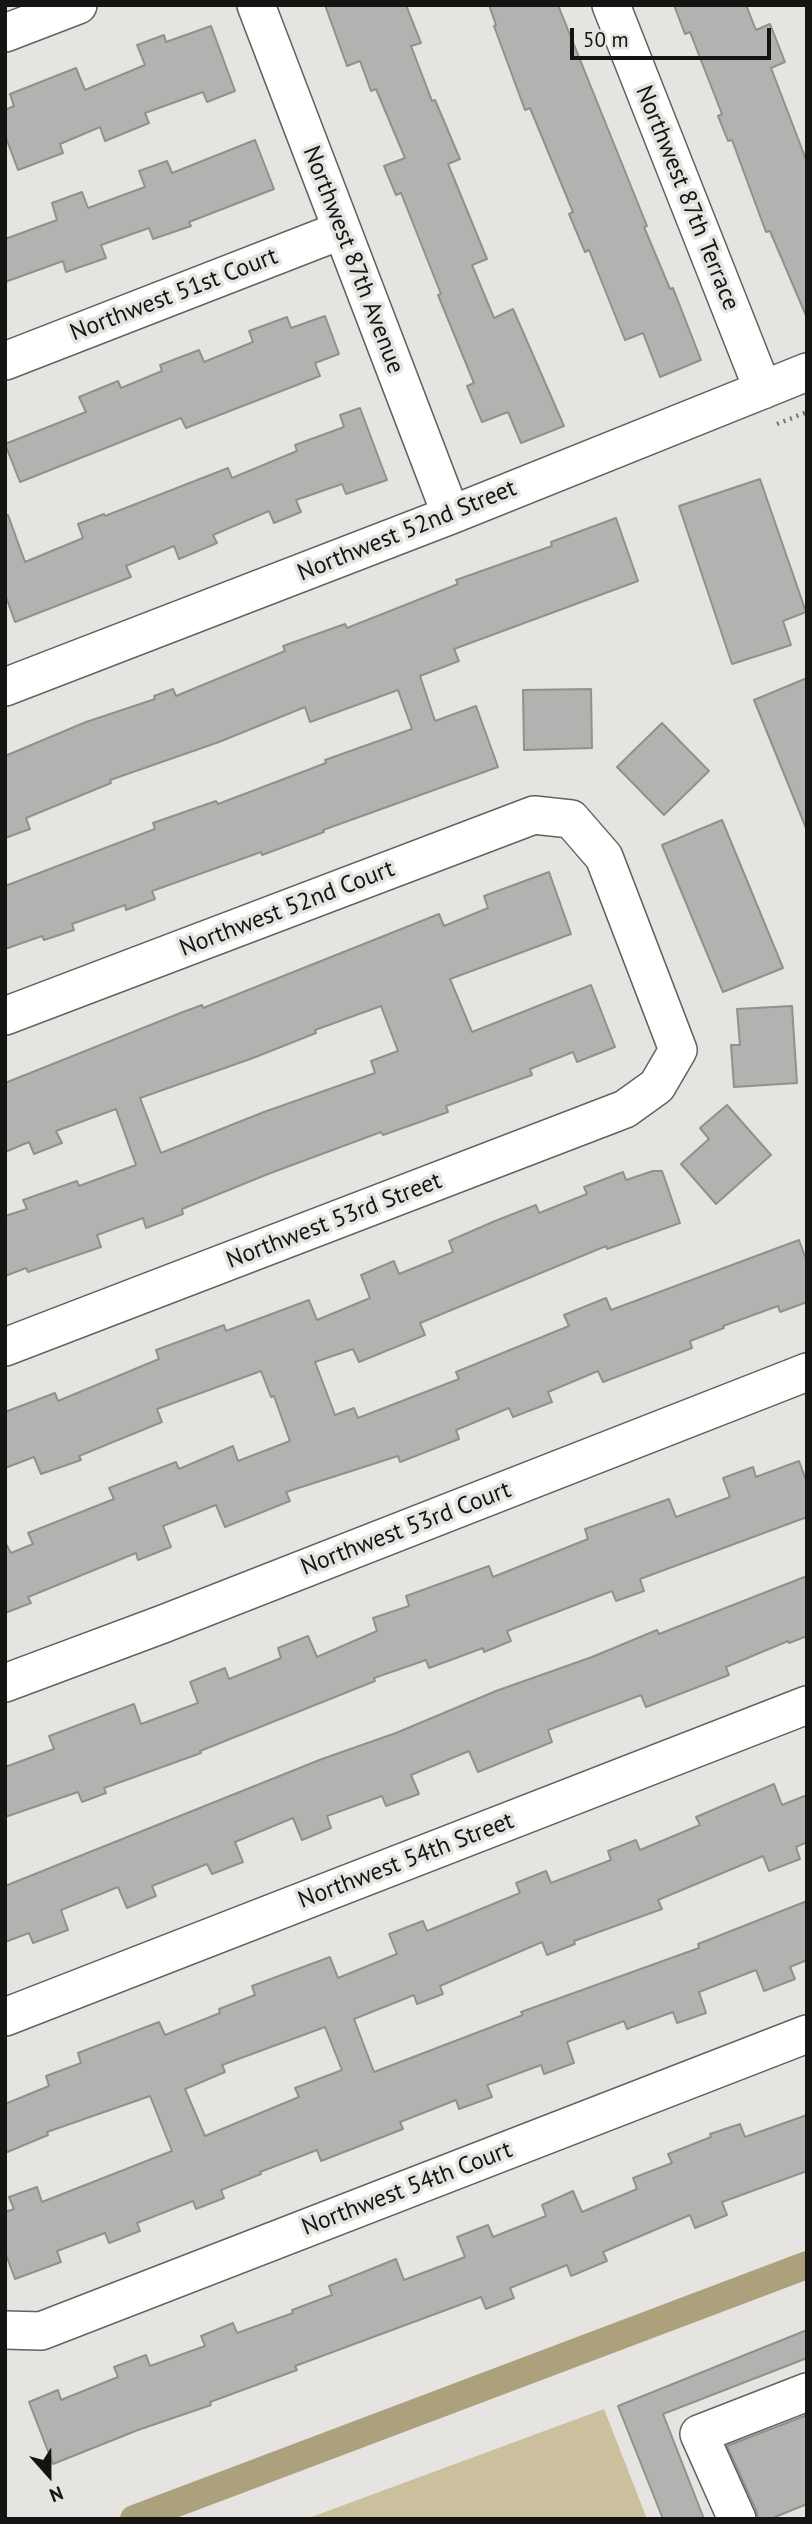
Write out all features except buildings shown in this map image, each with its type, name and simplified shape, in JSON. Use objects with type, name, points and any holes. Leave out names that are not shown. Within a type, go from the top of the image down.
[{"type":"street","points":[[5,33],[78,5]]},
{"type":"street","name":"Northwest 87th Avenue","points":[[256,5],[450,515]]},
{"type":"street","name":"Northwest 87th Terrace","points":[[611,5],[763,390]]},
{"type":"street","name":"Northwest 51st Court","points":[[5,361],[342,230]]},
{"type":"street","name":"Northwest 52nd Street","points":[[5,687],[450,515],[807,372]]},
{"type":"street","name":"Northwest 52nd Court","points":[[5,1016],[534,814],[571,819],[604,857],[678,1050],[657,1086]]},
{"type":"street","name":"Northwest 53rd Street","points":[[5,1347],[625,1109],[657,1086]]},
{"type":"street","name":"Northwest 53rd Court","points":[[5,1683],[163,1624],[807,1372]]},
{"type":"street","name":"Northwest 54th Street","points":[[5,2017],[807,1705]]},
{"type":"street","name":"Northwest 54th Court","points":[[5,2330],[41,2331],[807,2034]]},
{"type":"street","points":[[737,2519],[699,2434],[807,2392]]},
{"type":"path","points":[[777,424],[807,412]]},
{"type":"shaded area","points":[[604,2409],[647,2519],[306,2519]]},
{"type":"waterway","points":[[134,2519],[807,2265]]}]
